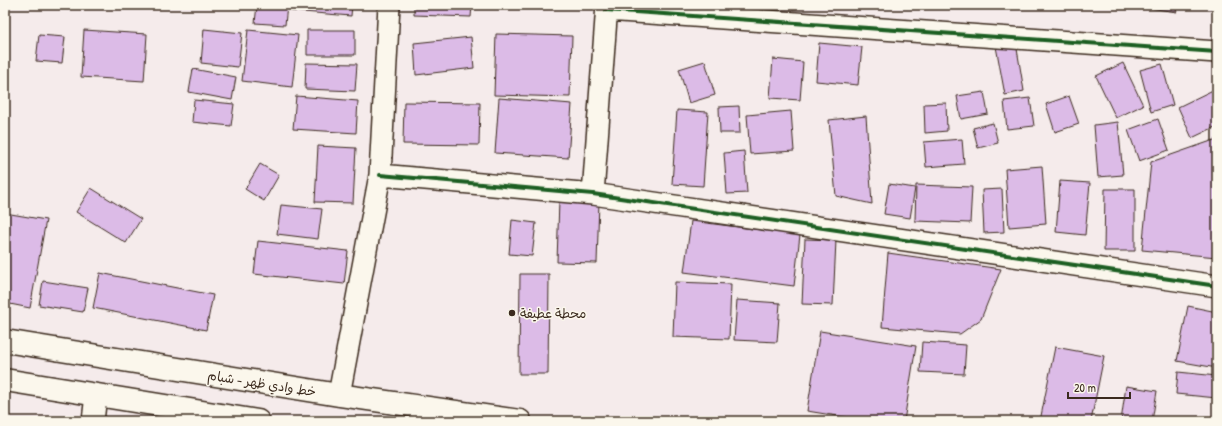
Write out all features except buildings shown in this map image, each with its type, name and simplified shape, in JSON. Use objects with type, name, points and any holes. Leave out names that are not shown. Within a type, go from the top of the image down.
[{"type":"main road","name":"خط وادي ظهر - شبام","points":[[5,341],[339,395],[520,421]]},
{"type":"main road","points":[[5,380],[258,421]]},
{"type":"street","points":[[339,395],[380,175],[389,5]]},
{"type":"street","points":[[593,194],[607,8],[1217,52]]},
{"type":"street","points":[[380,175],[593,194],[1217,286]]},
{"type":"street","points":[[93,421],[96,395]]},
{"type":"cycle path","points":[[606,10],[1217,52]]},
{"type":"cycle path","points":[[380,175],[593,194],[1217,286]]},
{"type":"place","name":"محطة عطيفة","points":[[512,313]]}]
